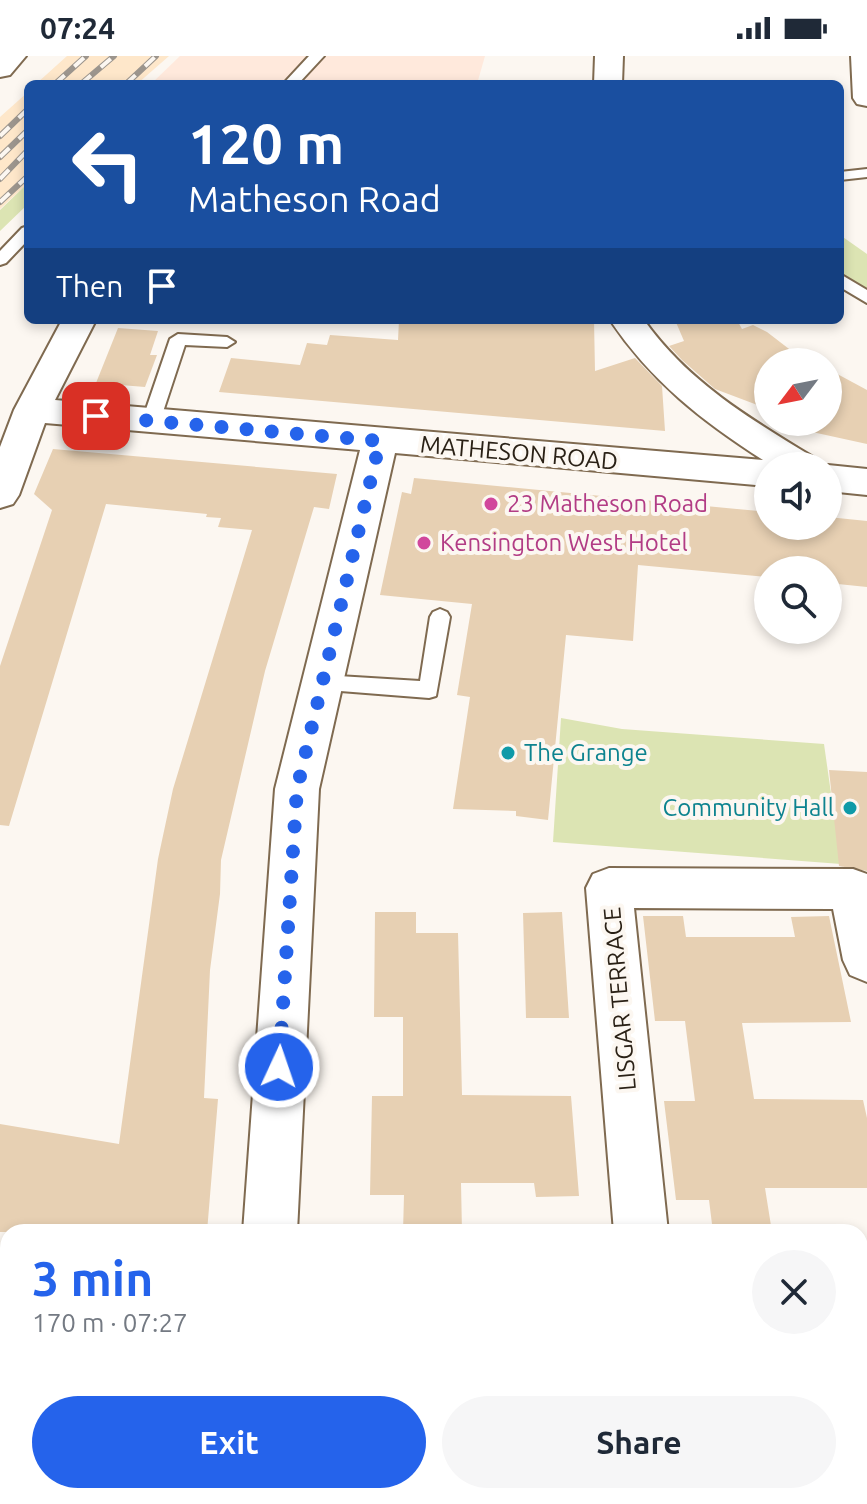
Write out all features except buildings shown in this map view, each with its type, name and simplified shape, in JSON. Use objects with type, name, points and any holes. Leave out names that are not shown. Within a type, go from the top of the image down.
[{"type":"street","points":[[0,69],[12,56]]},
{"type":"street","points":[[608,80],[609,56]]},
{"type":"street","points":[[865,56],[867,98]]},
{"type":"street","points":[[0,495],[32,410],[77,324]]},
{"type":"street","points":[[630,324],[655,360],[676,379],[744,431],[778,452]]},
{"type":"street","name":"MATHESON ROAD","points":[[32,410],[754,472]]},
{"type":"street","points":[[270,1224],[297,789],[380,441]]},
{"type":"street","points":[[842,479],[867,482]]},
{"type":"street","name":"LISGAR TERRACE","points":[[640,1224],[609,888],[853,889],[867,960]]},
{"type":"lane","points":[[294,80],[317,56]]},
{"type":"lane","points":[[844,176],[867,173]]},
{"type":"lane","points":[[0,260],[24,235]]},
{"type":"lane","points":[[844,282],[867,298]]},
{"type":"lane","points":[[151,421],[178,339],[227,342]]},
{"type":"lane","points":[[322,683],[429,690],[440,617]]},
{"type":"shaded area","points":[[67,56],[169,56],[142,80],[40,80]]},
{"type":"shaded area","points":[[180,56],[485,56],[478,80],[155,80]]},
{"type":"shaded area","points":[[24,96],[24,187],[0,209],[0,117]]},
{"type":"green space","points":[[24,187],[24,208],[0,231],[0,210]]},
{"type":"green space","points":[[844,238],[867,254],[867,290],[844,275]]},
{"type":"green space","points":[[561,718],[622,729],[824,744],[841,864],[553,842]]},
{"type":"railway","points":[[59,80],[86,56]]},
{"type":"railway","points":[[86,80],[114,56]]},
{"type":"railway","points":[[130,80],[156,56]]},
{"type":"railway","points":[[0,136],[24,113]]},
{"type":"railway","points":[[0,157],[24,134]]},
{"type":"railway","points":[[0,179],[24,154]]},
{"type":"railway","points":[[0,202],[24,180]]},
{"type":"place","name":"23 Matheson Road","points":[[491,504]]},
{"type":"place","name":"Kensington West Hotel","points":[[424,543]]},
{"type":"place","name":"The Grange","points":[[508,753]]},
{"type":"place","name":"Community Hall","points":[[850,808]]},
{"type":"route","points":[[96,416],[380,441],[297,789],[279,1067]]}]
